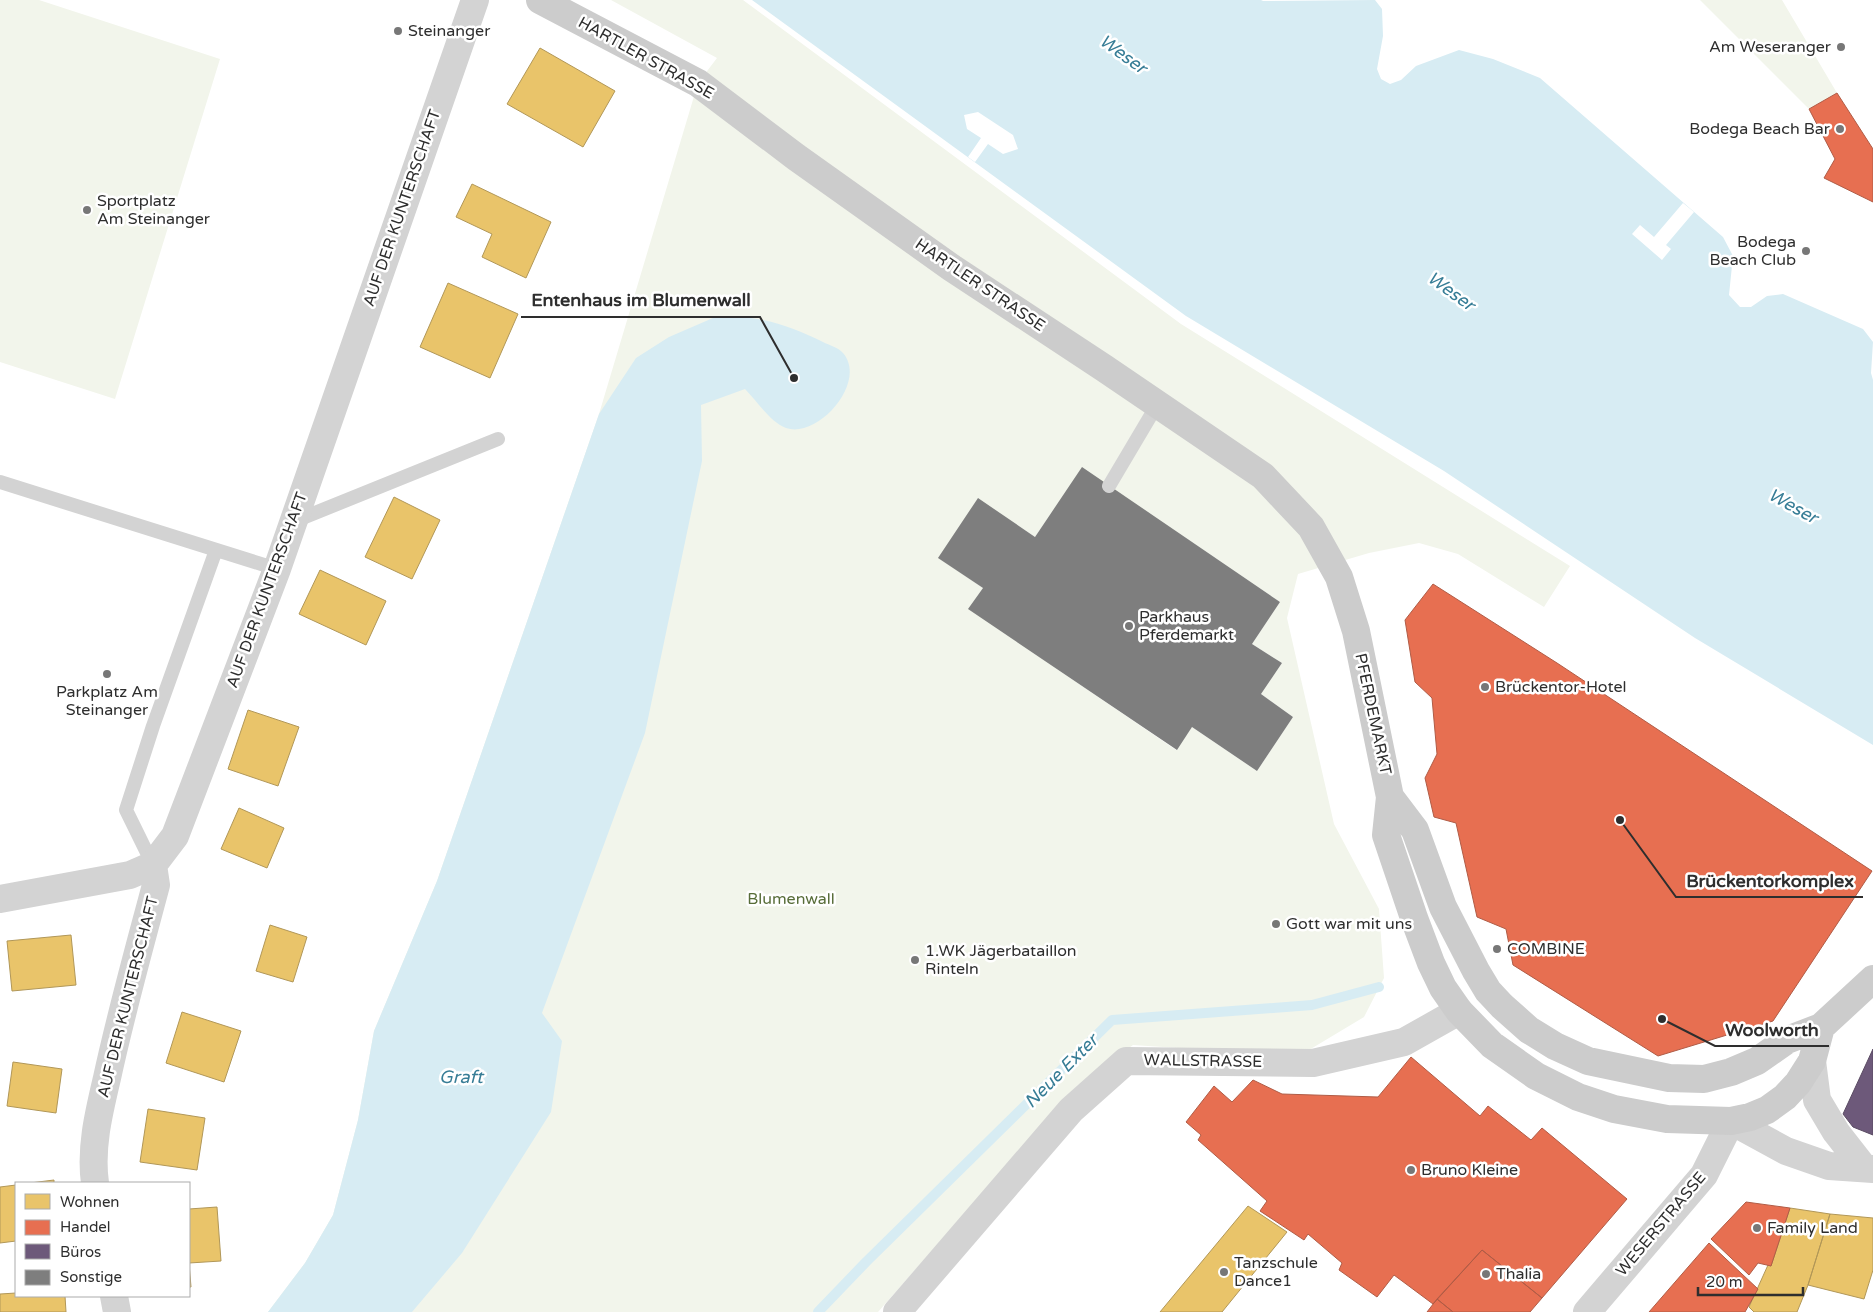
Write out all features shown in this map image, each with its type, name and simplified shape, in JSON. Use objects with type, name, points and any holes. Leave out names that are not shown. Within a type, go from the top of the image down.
[{"type":"main road","name":"HARTLER STRASSE","points":[[540,0],[698,83],[796,157],[952,268],[1263,476],[1311,527],[1339,577],[1356,631]]},
{"type":"main road","name":"PFERDEMARKT","points":[[1356,631],[1390,797],[1386,835],[1431,963],[1443,988],[1459,1011],[1492,1045],[1510,1059],[1536,1076],[1578,1097],[1614,1109],[1667,1119],[1732,1121]]},
{"type":"main road","name":"PFERDEMARKT","points":[[1390,797],[1415,830],[1443,907],[1488,991],[1514,1018],[1555,1046],[1588,1061],[1669,1078],[1704,1079],[1731,1072],[1757,1061],[1787,1040],[1821,1027]]},
{"type":"main road","points":[[1732,1121],[1750,1117],[1767,1110],[1785,1097],[1798,1083],[1812,1061],[1821,1027],[1873,980]]},
{"type":"street","name":"AUF DER KUNTERSCHAFT","points":[[95,1182],[93,1171],[95,1133],[120,1020],[156,885],[153,865],[175,836],[277,569],[475,0]]},
{"type":"street","points":[[0,899],[130,875],[153,865]]},
{"type":"street","name":"WALLSTRASSE","points":[[897,1312],[1071,1110],[1126,1060],[1313,1062],[1404,1042],[1459,1011]]},
{"type":"street","points":[[1812,1061],[1817,1100],[1836,1132],[1869,1168]]},
{"type":"street","points":[[1732,1121],[1764,1140],[1794,1154],[1829,1166],[1869,1168]]},
{"type":"street","name":"WESERSTRASSE","points":[[1587,1312],[1704,1175],[1732,1121]]},
{"type":"street","points":[[114,1297],[117,1312]]},
{"type":"lane","points":[[1109,486],[1157,405]]},
{"type":"lane","points":[[293,522],[498,439]]},
{"type":"lane","points":[[0,482],[277,569]]},
{"type":"lane","points":[[153,865],[126,810],[153,726],[216,550]]},
{"type":"green space","name":"Sportplatz Am Steinanger","points":[[0,0],[39,0],[220,59],[115,399],[0,362]]},
{"type":"green space","name":"Blumenwall","points":[[611,0],[743,0],[1181,324],[1570,566],[1544,607],[1458,554],[1419,543],[1369,553],[1298,574],[1287,618],[1334,824],[1379,909],[1384,978],[1364,1017],[1299,1056],[1133,1045],[1077,1086],[878,1312],[268,1312],[305,1263],[333,1215],[358,1120],[374,1031],[437,881],[599,414],[698,83],[717,58]],"holes":[[[1082,468],[1280,602],[1252,644],[1282,663],[1261,694],[1293,717],[1257,771],[1192,727],[1176,750],[969,609],[983,588],[939,558],[978,499],[1035,537]]]},
{"type":"green space","points":[[1700,0],[1782,0],[1837,93],[1809,109]]},
{"type":"water","name":"Weser","points":[[752,0],[1375,0],[1382,9],[1383,36],[1377,69],[1381,79],[1390,84],[1401,80],[1416,66],[1459,50],[1493,59],[1540,78],[1723,237],[1733,256],[1729,295],[1740,307],[1751,307],[1767,296],[1783,294],[1863,329],[1873,342],[1871,373],[1873,380],[1873,745],[1695,638],[1444,471],[1186,316]]},
{"type":"water","name":"Graft","points":[[742,317],[760,319],[806,334],[843,353],[849,365],[849,378],[836,406],[825,417],[812,425],[799,429],[786,428],[780,425],[764,411],[745,389],[701,405],[702,461],[645,733],[542,1013],[562,1041],[551,1112],[462,1253],[412,1312],[268,1312],[305,1263],[333,1215],[358,1120],[374,1031],[437,881],[599,414],[636,358],[669,337],[713,318]]},
{"type":"pier","points":[[978,112],[1013,135],[1018,149],[1003,154],[988,144],[975,162],[968,157],[981,138],[967,129],[964,115]]},
{"type":"pier","points":[[1683,203],[1694,212],[1666,245],[1671,249],[1662,260],[1632,234],[1640,225],[1654,237]]},
{"type":"building: Wohnen","points":[[540,48],[615,91],[583,147],[507,104]]},
{"type":"building: Wohnen","points":[[472,184],[551,222],[526,278],[482,257],[492,234],[456,217]]},
{"type":"building: Wohnen","points":[[448,283],[518,314],[490,378],[420,347]]},
{"type":"building: Wohnen","points":[[394,497],[440,520],[412,579],[365,557]]},
{"type":"building: Wohnen","points":[[320,570],[386,601],[366,645],[299,614]]},
{"type":"building: Wohnen","points":[[248,710],[299,727],[278,786],[228,769]]},
{"type":"building: Wohnen","points":[[239,808],[284,828],[267,868],[221,849]]},
{"type":"building: Wohnen","points":[[270,925],[307,937],[293,982],[256,971]]},
{"type":"building: Wohnen","points":[[71,935],[76,985],[12,991],[7,941]]},
{"type":"building: Wohnen","points":[[182,1012],[241,1031],[224,1082],[166,1063]]},
{"type":"building: Wohnen","points":[[13,1062],[62,1069],[56,1113],[7,1106]]},
{"type":"building: Wohnen","points":[[148,1109],[205,1118],[197,1170],[140,1162]]},
{"type":"building: Wohnen","points":[[54,1180],[54,1182],[38,1182]]},
{"type":"building: Wohnen","points":[[15,1185],[15,1241],[0,1243],[0,1187]]},
{"type":"building: Wohnen","name":"Tanzschule Dance1","points":[[1248,1206],[1287,1232],[1222,1312],[1160,1312]]},
{"type":"building: Wohnen","points":[[217,1207],[221,1261],[190,1263],[190,1209]]},
{"type":"building: Wohnen","points":[[1790,1208],[1830,1214],[1808,1285],[1797,1312],[1754,1312],[1749,1307],[1768,1265],[1771,1266]]},
{"type":"building: Wohnen","points":[[1830,1214],[1873,1218],[1873,1270],[1864,1299],[1808,1285]]},
{"type":"building: Wohnen","points":[[15,1293],[15,1297],[65,1297],[66,1312],[0,1312],[0,1294]]},
{"type":"building: Handel","name":"Bodega Beach Bar","points":[[1837,93],[1873,149],[1873,202],[1824,178],[1835,159],[1809,109]]},
{"type":"building: Handel","points":[[1433,584],[1557,663],[1872,871],[1773,1021],[1658,1056],[1513,965],[1506,929],[1477,917],[1456,823],[1434,817],[1425,778],[1437,754],[1432,698],[1415,682],[1405,620]]},
{"type":"building: Handel","name":"Bruno Kleine","points":[[1411,1057],[1480,1116],[1488,1106],[1531,1140],[1542,1128],[1627,1199],[1542,1298],[1482,1250],[1433,1304],[1394,1275],[1377,1297],[1339,1270],[1342,1263],[1308,1234],[1304,1240],[1260,1211],[1267,1201],[1198,1140],[1201,1135],[1186,1122],[1214,1086],[1232,1102],[1253,1080],[1282,1094],[1378,1097]]},
{"type":"building: Handel","points":[[1746,1202],[1790,1208],[1771,1266],[1758,1263],[1749,1275],[1711,1239]]},
{"type":"building: Handel","points":[[1709,1243],[1758,1289],[1745,1312],[1649,1312]]},
{"type":"building: Handel","name":"Thalia","points":[[1482,1250],[1542,1298],[1530,1312],[1453,1312],[1437,1299]]},
{"type":"building: Handel","points":[[1437,1299],[1453,1312],[1427,1312]]},
{"type":"building: Büros","points":[[1873,1049],[1873,1135],[1853,1127],[1843,1114]]},
{"type":"building: Sonstige","name":"Parkhaus Pferdemarkt","points":[[1082,467],[1280,602],[1252,644],[1282,663],[1261,694],[1293,717],[1257,771],[1192,727],[1177,750],[968,609],[983,588],[938,558],[978,498],[1035,537]]},
{"type":"waterway","name":"Neue Exter","points":[[818,1312],[866,1262],[1112,1020],[1312,1005],[1379,987]]},
{"type":"place","name":"Steinanger","points":[[398,31]]},
{"type":"place","name":"Am Weseranger","points":[[1841,47]]},
{"type":"place","name":"Bodega Beach Bar","points":[[1840,129]]},
{"type":"place","name":"Sportplatz Am Steinanger","points":[[87,210]]},
{"type":"place","name":"Bodega Beach Club","points":[[1806,251]]},
{"type":"place","name":"Entenhaus im Blumenwall","points":[[794,378]]},
{"type":"place","name":"Parkhaus Pferdemarkt","points":[[1129,626]]},
{"type":"place","name":"Parkplatz Am Steinanger","points":[[107,674]]},
{"type":"place","name":"Brückentor-Hotel","points":[[1485,687]]},
{"type":"place","name":"Brückentorkomplex","points":[[1620,820]]},
{"type":"place","name":"Gott war mit uns","points":[[1276,924]]},
{"type":"place","name":"COMBINE","points":[[1497,949]]},
{"type":"place","name":"1.WK Jägerbataillon Rinteln","points":[[915,960]]},
{"type":"place","name":"Woolworth","points":[[1662,1019]]},
{"type":"place","name":"Bruno Kleine","points":[[1411,1170]]},
{"type":"place","name":"Family Land","points":[[1757,1228]]},
{"type":"place","name":"Tanzschule Dance1","points":[[1224,1272]]},
{"type":"place","name":"Thalia","points":[[1486,1274]]}]
